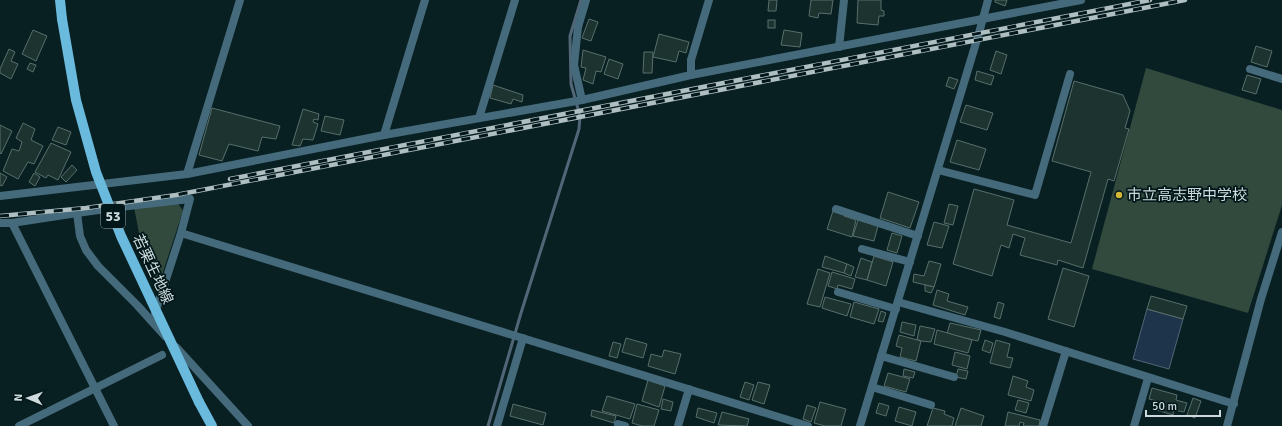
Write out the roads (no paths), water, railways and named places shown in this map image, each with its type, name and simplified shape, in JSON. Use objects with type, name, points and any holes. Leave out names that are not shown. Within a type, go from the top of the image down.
[{"type":"main road","name":"若栗生地線","points":[[60,0],[76,100],[96,172],[121,236],[199,402],[212,426]]},
{"type":"street","points":[[187,174],[240,0]]},
{"type":"street","points":[[384,135],[425,0]]},
{"type":"street","points":[[479,118],[515,0]]},
{"type":"street","points":[[582,100],[574,65],[578,27],[586,0]]},
{"type":"street","points":[[691,75],[691,60],[709,0]]},
{"type":"street","points":[[839,47],[844,0]]},
{"type":"street","points":[[860,426],[988,0]]},
{"type":"street","points":[[0,196],[187,174],[384,135],[582,100],[691,75],[1081,0]]},
{"type":"street","points":[[1250,69],[1282,79]]},
{"type":"street","points":[[938,170],[1035,195],[1070,74]]},
{"type":"street","points":[[0,223],[12,223],[120,207],[190,199],[181,233],[152,321]]},
{"type":"street","points":[[836,209],[918,236]]},
{"type":"street","points":[[77,214],[80,236],[86,250],[98,266],[152,321],[248,426]]},
{"type":"street","points":[[12,223],[114,426]]},
{"type":"street","points":[[1227,426],[1282,232]]},
{"type":"street","points":[[181,233],[808,426]]},
{"type":"street","points":[[862,249],[910,262]]},
{"type":"street","points":[[838,292],[1005,332],[1234,404]]},
{"type":"street","points":[[497,426],[523,338]]},
{"type":"street","points":[[1043,426],[1066,351]]},
{"type":"street","points":[[19,426],[162,355]]},
{"type":"street","points":[[881,356],[954,377]]},
{"type":"street","points":[[1134,426],[1148,378]]},
{"type":"street","points":[[872,387],[931,405]]},
{"type":"street","points":[[678,426],[689,389]]},
{"type":"water","points":[[1147,309],[1183,319],[1169,369],[1133,359]]},
{"type":"waterway","points":[[488,426],[521,313],[579,129],[580,116],[571,84],[570,36],[581,0]]},
{"type":"railway","points":[[230,179],[1150,0]]},
{"type":"railway","points":[[0,216],[86,208],[176,195],[1185,0]]},
{"type":"place","name":"市立高志野中学校","points":[[1119,195]]}]
